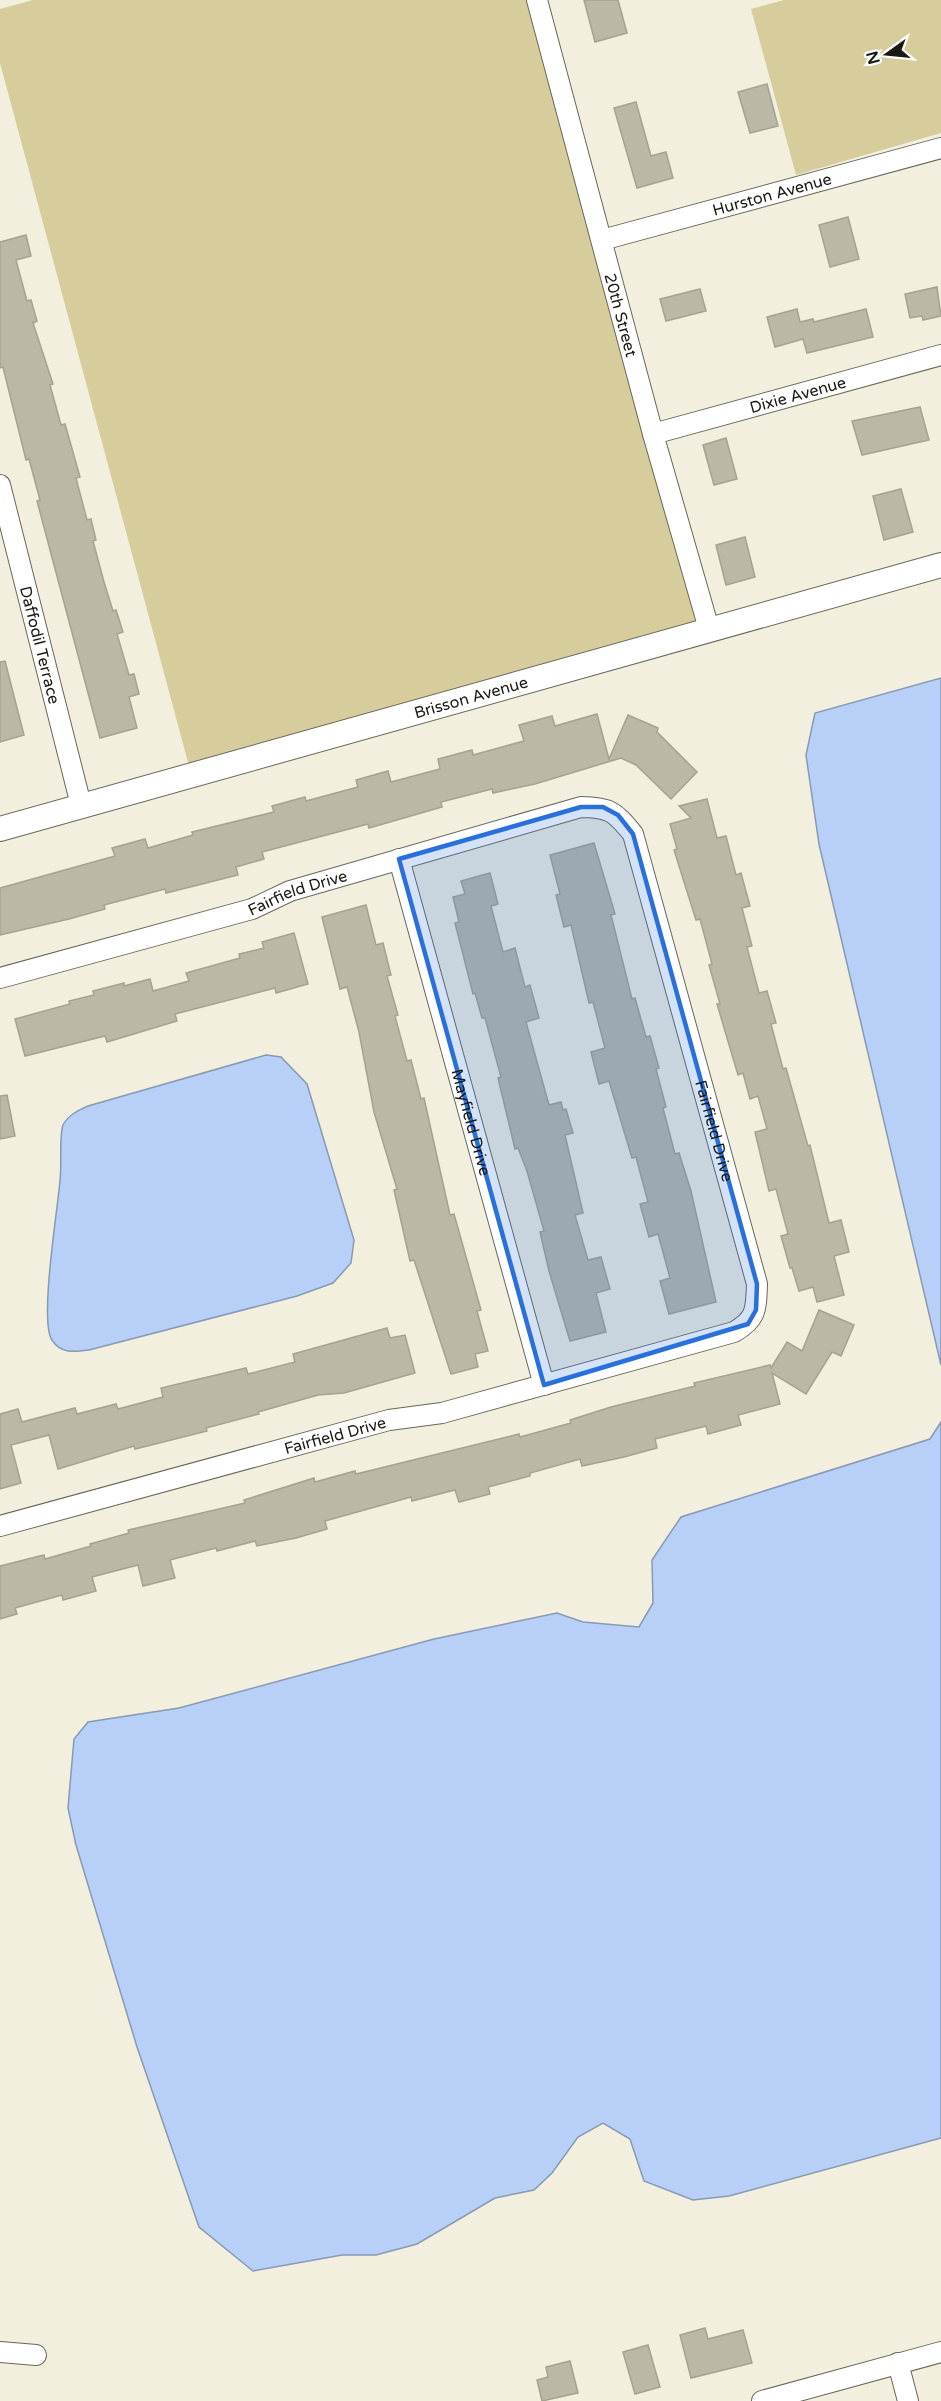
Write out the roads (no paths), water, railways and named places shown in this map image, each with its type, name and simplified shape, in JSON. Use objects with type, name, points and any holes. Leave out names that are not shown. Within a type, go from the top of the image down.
[{"type":"street","name":"20th Street","points":[[537,0],[653,434],[709,628]]},
{"type":"street","name":"Hurston Avenue","points":[[602,240],[941,148]]},
{"type":"street","name":"Dixie Avenue","points":[[653,434],[941,355]]},
{"type":"street","name":"Daffodil Terrace","points":[[0,485],[81,805]]},
{"type":"street","name":"Brisson Avenue","points":[[0,829],[709,628],[941,565]]},
{"type":"street","name":"Fairfield Drive","points":[[0,978],[252,909],[290,891],[581,807],[603,807],[618,815],[633,834],[757,1284],[756,1310],[748,1324],[734,1332],[442,1413],[389,1420],[0,1526]]},
{"type":"street","name":"Mayfield Drive","points":[[399,859],[544,1384]]},
{"type":"street","points":[[0,2352],[36,2355]]},
{"type":"street","points":[[762,2401],[941,2352]]},
{"type":"street","points":[[898,2363],[908,2401]]},
{"type":"water","points":[[941,678],[941,1365],[819,844],[806,755],[815,713]]},
{"type":"water","points":[[266,1055],[281,1057],[307,1084],[354,1240],[351,1263],[333,1283],[297,1296],[89,1350],[73,1351],[59,1348],[52,1340],[47,1311],[50,1263],[61,1174],[61,1136],[65,1121],[88,1106]]},
{"type":"water","points":[[941,1422],[941,2138],[729,2196],[693,2200],[644,2181],[630,2139],[603,2123],[578,2137],[552,2173],[534,2190],[495,2198],[417,2244],[376,2255],[342,2255],[253,2271],[199,2227],[137,2047],[76,1845],[68,1808],[74,1739],[88,1722],[179,1708],[434,1639],[557,1613],[583,1622],[639,1627],[653,1603],[652,1560],[681,1517],[930,1439]]}]
